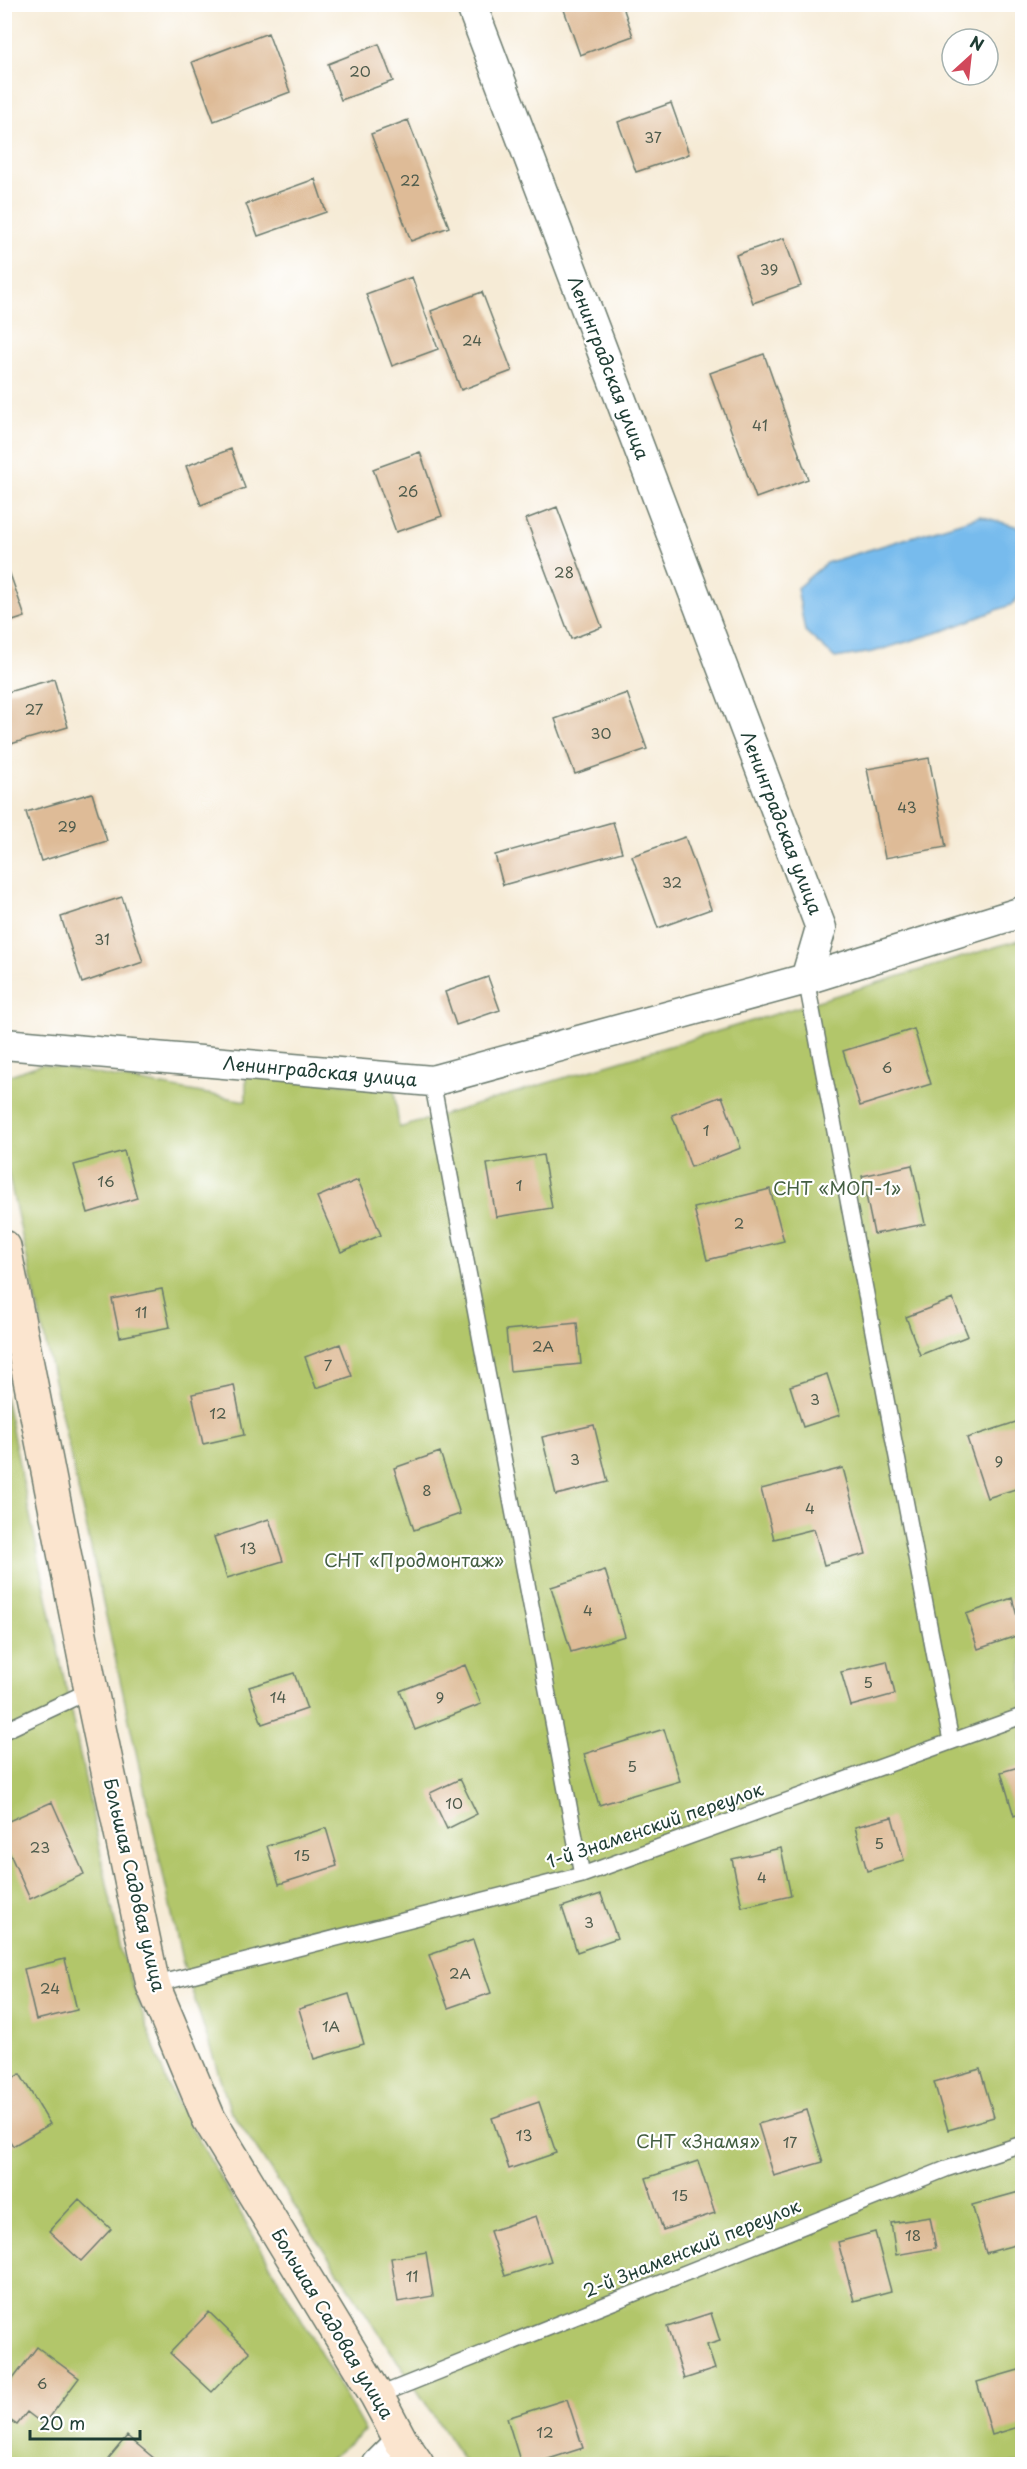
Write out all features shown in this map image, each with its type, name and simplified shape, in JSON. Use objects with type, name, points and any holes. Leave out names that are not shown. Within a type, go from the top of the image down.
[{"type":"street","name":"Ленинградская улица","points":[[4,1044],[432,1081],[806,979],[821,928],[471,4]]},
{"type":"street","points":[[806,979],[1023,912]]},
{"type":"street","name":"Большая Садовая улица","points":[[4,1247],[91,1690],[153,1985],[209,2119],[377,2396],[409,2453]]},
{"type":"street","points":[[378,2464],[409,2453]]},
{"type":"lane","points":[[806,979],[951,1741]]},
{"type":"lane","points":[[432,1081],[582,1875]]},
{"type":"lane","points":[[4,1731],[91,1690]]},
{"type":"lane","name":"1-й Знаменский переулок","points":[[153,1985],[582,1875],[1023,1716]]},
{"type":"lane","name":"2-й Знаменский переулок","points":[[377,2396],[946,2169],[1023,2144]]},
{"type":"green space","points":[[1022,939],[1022,2464],[466,2464],[230,2109],[182,1960],[5,1159],[4,1077],[42,1064],[246,1101],[246,1074],[394,1089],[399,1128]]},
{"type":"green space","points":[[5,1396],[121,1951],[168,2086],[365,2431],[323,2464],[5,2464]]},
{"type":"water","points":[[980,516],[1022,528],[1022,592],[1013,604],[943,631],[873,652],[835,658],[805,631],[797,588],[826,563]]},
{"type":"building","points":[[562,4],[622,4],[633,36],[580,55]]},
{"type":"building","points":[[268,33],[290,92],[214,121],[192,62]]},
{"type":"building","points":[[379,44],[393,81],[341,100],[328,64]]},
{"type":"building","points":[[671,103],[689,154],[636,172],[618,122]]},
{"type":"building","points":[[408,120],[449,227],[411,241],[371,134]]},
{"type":"building","points":[[315,179],[326,212],[258,236],[246,204]]},
{"type":"building","points":[[784,238],[801,286],[753,303],[736,255]]},
{"type":"building","points":[[412,277],[438,349],[392,366],[366,294]]},
{"type":"building","points":[[482,292],[512,371],[461,390],[431,311]]},
{"type":"building","points":[[764,354],[808,479],[756,498],[710,373]]},
{"type":"building","points":[[231,449],[245,488],[201,505],[186,466]]},
{"type":"building","points":[[420,452],[442,516],[396,532],[373,469]]},
{"type":"building","points":[[557,507],[602,627],[571,639],[526,519]]},
{"type":"building","points":[[8,568],[25,617],[4,624],[4,569]]},
{"type":"building","points":[[54,679],[68,727],[4,746],[4,693]]},
{"type":"building","points":[[627,693],[647,749],[575,774],[555,719]]},
{"type":"building","points":[[929,758],[946,847],[885,858],[867,769]]},
{"type":"building","points":[[92,793],[107,841],[41,861],[26,812]]},
{"type":"building","points":[[613,822],[622,852],[503,885],[495,855]]},
{"type":"building","points":[[685,837],[711,909],[658,928],[632,856]]},
{"type":"building","points":[[122,897],[143,962],[82,983],[61,917]]},
{"type":"building","points":[[488,977],[500,1010],[456,1025],[445,992]]},
{"type":"building","points":[[914,1029],[931,1084],[860,1106],[843,1051]]},
{"type":"building","points":[[722,1096],[741,1148],[691,1167],[672,1115]]},
{"type":"building","points":[[124,1151],[137,1198],[88,1213],[74,1165]]},
{"type":"building","points":[[543,1155],[552,1208],[496,1217],[487,1164]]},
{"type":"building","points":[[912,1165],[925,1224],[874,1234],[862,1176]]},
{"type":"building","points":[[358,1180],[381,1235],[341,1252],[317,1197]]},
{"type":"building","points":[[770,1189],[784,1241],[707,1260],[694,1208]]},
{"type":"building","points":[[162,1289],[170,1327],[120,1337],[112,1299]]},
{"type":"building","points":[[953,1299],[968,1336],[920,1355],[906,1317]]},
{"type":"building","points":[[577,1323],[581,1364],[510,1371],[506,1330]]},
{"type":"building","points":[[340,1344],[352,1376],[316,1388],[305,1357]]},
{"type":"building","points":[[827,1374],[840,1415],[803,1427],[790,1386]]},
{"type":"building","points":[[234,1385],[244,1435],[203,1444],[192,1394]]},
{"type":"building","points":[[1022,1420],[1022,1487],[987,1498],[967,1438]]},
{"type":"building","points":[[594,1425],[608,1482],[556,1495],[542,1437]]},
{"type":"building","points":[[440,1452],[460,1514],[414,1530],[394,1468]]},
{"type":"building","points":[[843,1468],[866,1554],[824,1565],[814,1529],[774,1539],[761,1489]]},
{"type":"building","points":[[269,1519],[283,1561],[227,1578],[214,1537]]},
{"type":"building","points":[[605,1570],[625,1636],[571,1652],[551,1587]]},
{"type":"building","points":[[1012,1598],[1022,1634],[978,1649],[966,1614]]},
{"type":"building","points":[[887,1661],[895,1694],[851,1706],[841,1672]]},
{"type":"building","points":[[465,1665],[481,1704],[415,1730],[400,1691]]},
{"type":"building","points":[[294,1673],[307,1709],[262,1724],[249,1687]]},
{"type":"building","points":[[664,1729],[680,1781],[599,1805],[584,1754]]},
{"type":"building","points":[[1022,1766],[1022,1813],[1014,1816],[1001,1772]]},
{"type":"building","points":[[460,1779],[477,1814],[447,1829],[430,1793]]},
{"type":"building","points":[[52,1802],[84,1874],[30,1899],[10,1854],[4,1856],[4,1823]]},
{"type":"building","points":[[892,1817],[904,1860],[867,1871],[855,1827]]},
{"type":"building","points":[[326,1828],[337,1866],[279,1884],[267,1846]]},
{"type":"building","points":[[781,1848],[791,1896],[742,1907],[732,1859]]},
{"type":"building","points":[[601,1894],[617,1938],[577,1952],[562,1907]]},
{"type":"building","points":[[473,1940],[491,1993],[448,2008],[429,1955]]},
{"type":"building","points":[[65,1959],[77,2010],[36,2020],[24,1969]]},
{"type":"building","points":[[349,1994],[364,2044],[314,2059],[299,2009]]},
{"type":"building","points":[[980,2069],[994,2117],[948,2130],[934,2082]]},
{"type":"building","points":[[20,2074],[50,2124],[13,2146],[4,2132],[4,2083]]},
{"type":"building","points":[[539,2102],[556,2153],[509,2169],[492,2118]]},
{"type":"building","points":[[807,2110],[823,2162],[774,2176],[758,2124]]},
{"type":"building","points":[[698,2161],[715,2213],[663,2230],[646,2178]]},
{"type":"building","points":[[1019,2192],[1022,2204],[1022,2243],[986,2253],[972,2205]]},
{"type":"building","points":[[79,2199],[111,2229],[81,2261],[49,2231]]},
{"type":"building","points":[[536,2216],[551,2261],[505,2276],[490,2231]]},
{"type":"building","points":[[930,2217],[936,2248],[896,2255],[891,2223]]},
{"type":"building","points":[[875,2232],[891,2291],[854,2301],[838,2242]]},
{"type":"building","points":[[426,2252],[433,2296],[398,2302],[391,2258]]},
{"type":"building","points":[[209,2312],[250,2352],[212,2392],[170,2353]]},
{"type":"building","points":[[711,2313],[720,2341],[707,2345],[715,2369],[684,2379],[667,2327]]},
{"type":"building","points":[[37,2347],[79,2378],[44,2425],[27,2412],[17,2425],[4,2416],[4,2391]]},
{"type":"building","points":[[1022,2369],[1022,2426],[992,2435],[977,2382]]},
{"type":"building","points":[[567,2399],[583,2448],[533,2464],[521,2464],[507,2418]]},
{"type":"building","points":[[127,2436],[161,2464],[104,2464]]},
{"type":"park label","name":"СНТ «МОП-1»","points":[[837,1189]]},
{"type":"park label","name":"СНТ «Продмонтаж»","points":[[414,1561]]},
{"type":"park label","name":"СНТ «Знамя»","points":[[698,2142]]}]
